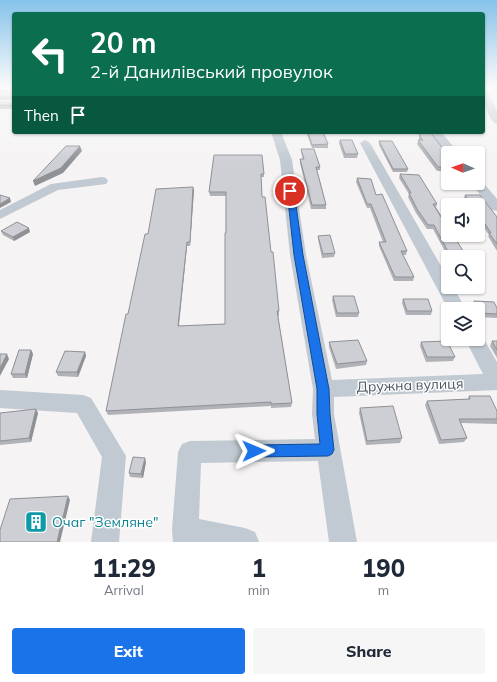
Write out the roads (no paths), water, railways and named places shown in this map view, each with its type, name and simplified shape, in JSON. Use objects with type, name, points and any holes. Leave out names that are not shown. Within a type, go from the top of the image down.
[{"type":"street","points":[[277,134],[286,160],[298,255],[323,389],[323,414],[343,542]]},
{"type":"street","points":[[437,134],[447,146]]},
{"type":"street","points":[[365,143],[453,302]]},
{"type":"street","points":[[0,215],[55,187],[102,181]]},
{"type":"street","points":[[485,185],[497,186]]},
{"type":"street","points":[[483,190],[497,207]]},
{"type":"street","points":[[478,346],[497,381]]},
{"type":"street","name":"Дружна вулиця","points":[[323,389],[497,381]]},
{"type":"street","points":[[0,399],[83,404],[114,456],[105,542]]},
{"type":"street","points":[[245,542],[186,536],[190,452],[328,450]]},
{"type":"place","name":"Очаг \"Земляне\"","points":[[36,522]]}]
